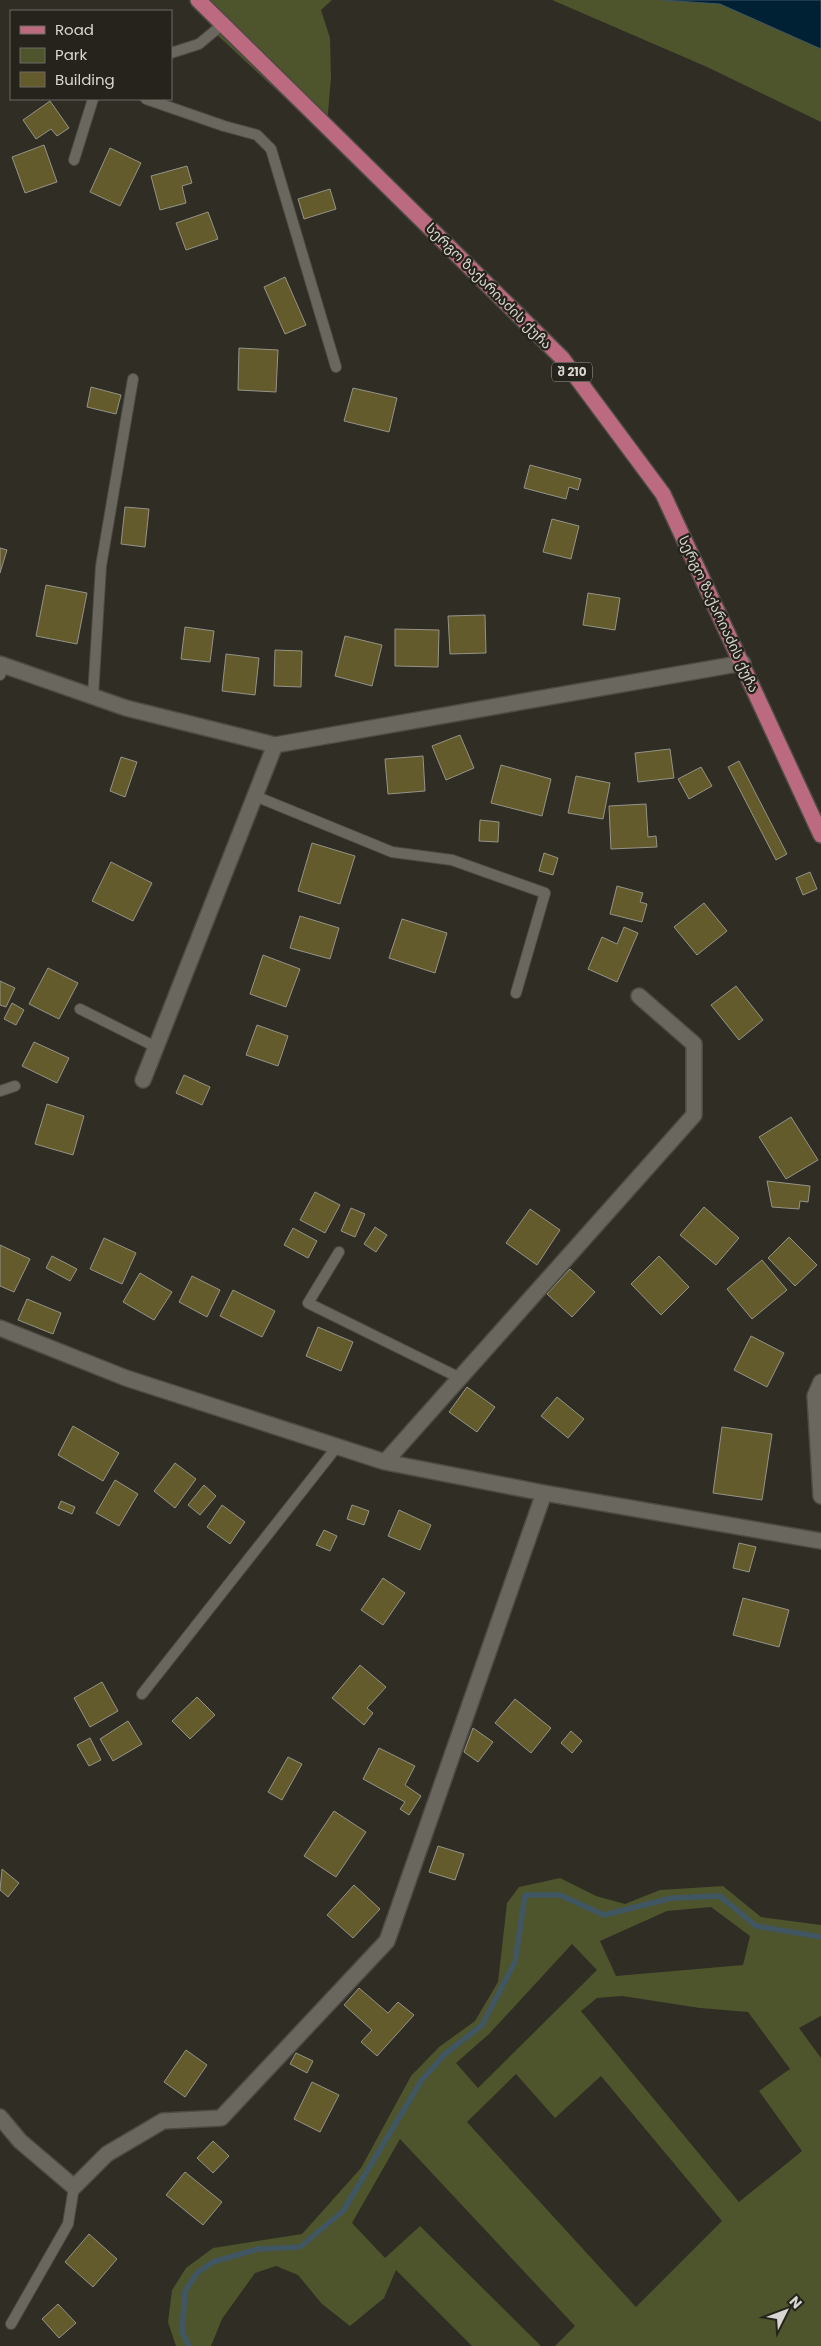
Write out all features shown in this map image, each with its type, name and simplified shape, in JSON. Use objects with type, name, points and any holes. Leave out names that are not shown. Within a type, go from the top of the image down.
[{"type":"main road","name":"სერგო ზაქარიაძის ქუჩა","points":[[198,0],[562,358],[663,494],[743,663],[821,835]]},
{"type":"street","points":[[1,668],[126,708],[275,745],[743,663]]},
{"type":"street","points":[[143,1080],[275,745]]},
{"type":"street","points":[[385,1462],[694,1115],[694,1044],[639,996]]},
{"type":"street","points":[[0,1328],[126,1378],[336,1448],[385,1462],[544,1493],[821,1541]]},
{"type":"street","points":[[821,1382],[815,1396],[821,1496]]},
{"type":"street","points":[[0,2117],[20,2141],[74,2187],[107,2154],[163,2121],[221,2118],[387,1941],[544,1493]]},
{"type":"lane","points":[[172,53],[200,44],[223,24]]},
{"type":"lane","points":[[74,160],[94,100]]},
{"type":"lane","points":[[149,100],[224,126],[257,135],[271,149],[336,368]]},
{"type":"lane","points":[[93,696],[101,566],[133,380]]},
{"type":"lane","points":[[255,796],[392,852],[452,860],[545,893],[516,993]]},
{"type":"lane","points":[[80,1009],[156,1047]]},
{"type":"lane","points":[[0,1090],[16,1086]]},
{"type":"lane","points":[[339,1252],[308,1303],[460,1378]]},
{"type":"lane","points":[[142,1694],[336,1448]]},
{"type":"lane","points":[[11,2324],[68,2224],[74,2187]]},
{"type":"green space","points":[[208,0],[332,0],[321,10],[330,38],[331,78],[326,136],[214,32]]},
{"type":"green space","points":[[552,0],[712,0],[821,43],[821,122],[707,67]]},
{"type":"green space","points":[[560,1878],[596,1896],[625,1904],[660,1890],[723,1886],[761,1917],[821,1925],[821,2016],[799,2028],[821,2058],[821,2346],[555,2346],[575,2326],[400,2139],[352,2223],[385,2258],[420,2226],[541,2346],[472,2346],[396,2270],[384,2298],[350,2326],[322,2304],[298,2275],[276,2266],[255,2273],[222,2319],[211,2346],[176,2346],[168,2322],[172,2290],[186,2268],[213,2248],[302,2234],[361,2168],[411,2076],[439,2047],[475,2021],[498,1982],[507,1903],[519,1887]],"holes":[[[711,1907],[750,1936],[743,1965],[616,1976],[600,1941],[667,1911]],[[572,1944],[597,1970],[478,2088],[456,2063],[489,2034]],[[622,1996],[700,2008],[748,2012],[790,2069],[759,2091],[802,2151],[739,2202],[581,2011],[597,1998]],[[516,2074],[555,2118],[601,2076],[722,2221],[636,2307],[467,2122]]]},
{"type":"water","points":[[661,0],[821,0],[821,49],[720,4]]},
{"type":"building","points":[[50,101],[69,128],[57,136],[51,129],[36,139],[23,120]]},
{"type":"building","points":[[44,145],[57,182],[25,193],[12,157]]},
{"type":"building","points":[[110,148],[141,163],[120,206],[90,192]]},
{"type":"building","points":[[187,166],[192,183],[182,186],[186,203],[160,210],[151,176]]},
{"type":"building","points":[[330,189],[336,209],[304,219],[298,199]]},
{"type":"building","points":[[208,212],[218,239],[186,250],[176,223]]},
{"type":"building","points":[[285,277],[306,325],[285,334],[264,287]]},
{"type":"building","points":[[239,348],[278,350],[276,392],[238,390]]},
{"type":"building","points":[[91,387],[121,395],[116,414],[87,407]]},
{"type":"building","points":[[353,388],[397,398],[389,432],[344,421]]},
{"type":"building","points":[[530,465],[581,479],[578,490],[569,487],[566,499],[524,488]]},
{"type":"building","points":[[125,507],[149,509],[145,547],[121,544]]},
{"type":"building","points":[[552,519],[579,526],[571,559],[543,552]]},
{"type":"building","points":[[0,548],[7,550],[0,573]]},
{"type":"building","points":[[46,585],[87,593],[77,644],[36,636]]},
{"type":"building","points":[[588,593],[620,598],[615,630],[583,625]]},
{"type":"building","points":[[485,615],[486,653],[450,654],[448,616]]},
{"type":"building","points":[[185,627],[214,631],[210,662],[181,659]]},
{"type":"building","points":[[395,629],[439,630],[438,667],[395,666]]},
{"type":"building","points":[[345,636],[382,645],[372,686],[335,676]]},
{"type":"building","points":[[275,650],[302,651],[301,687],[274,686]]},
{"type":"building","points":[[226,654],[259,658],[255,695],[222,691]]},
{"type":"building","points":[[460,735],[474,768],[446,780],[432,746]]},
{"type":"building","points":[[670,749],[674,778],[638,782],[635,753]]},
{"type":"building","points":[[423,756],[425,791],[388,794],[385,759]]},
{"type":"building","points":[[121,757],[137,762],[125,797],[110,791]]},
{"type":"building","points":[[739,761],[787,854],[776,860],[728,767]]},
{"type":"building","points":[[501,765],[551,779],[542,816],[491,803]]},
{"type":"building","points":[[701,767],[712,786],[689,799],[678,779]]},
{"type":"building","points":[[576,776],[610,783],[603,819],[568,813]]},
{"type":"building","points":[[646,804],[648,837],[656,836],[657,847],[611,849],[609,806]]},
{"type":"building","points":[[480,820],[499,822],[498,842],[479,841]]},
{"type":"building","points":[[312,843],[355,856],[340,904],[298,891]]},
{"type":"building","points":[[544,853],[558,858],[553,875],[539,871]]},
{"type":"building","points":[[111,862],[152,883],[133,921],[92,901]]},
{"type":"building","points":[[810,872],[817,889],[803,895],[796,878]]},
{"type":"building","points":[[617,886],[643,893],[640,902],[647,904],[642,922],[610,914]]},
{"type":"building","points":[[704,903],[727,931],[697,955],[674,927]]},
{"type":"building","points":[[300,916],[339,928],[330,959],[290,948]]},
{"type":"building","points":[[402,919],[447,933],[435,973],[389,958]]},
{"type":"building","points":[[624,927],[638,933],[617,982],[588,969],[602,937],[617,944]]},
{"type":"building","points":[[263,955],[300,969],[286,1007],[250,994]]},
{"type":"building","points":[[48,968],[78,983],[59,1019],[29,1004]]},
{"type":"building","points":[[0,981],[15,988],[6,1007],[0,1005]]},
{"type":"building","points":[[736,986],[763,1020],[739,1040],[711,1005]]},
{"type":"building","points":[[12,1003],[24,1010],[16,1025],[4,1019]]},
{"type":"building","points":[[257,1025],[288,1036],[278,1066],[246,1055]]},
{"type":"building","points":[[34,1042],[69,1058],[57,1083],[22,1066]]},
{"type":"building","points":[[184,1075],[210,1087],[202,1105],[176,1093]]},
{"type":"building","points":[[47,1104],[84,1116],[73,1155],[35,1144]]},
{"type":"building","points":[[791,1117],[818,1160],[786,1179],[759,1137]]},
{"type":"building","points":[[767,1181],[810,1186],[808,1202],[800,1201],[799,1209],[772,1207]]},
{"type":"building","points":[[315,1192],[340,1205],[325,1233],[300,1220]]},
{"type":"building","points":[[704,1207],[739,1238],[716,1265],[680,1235]]},
{"type":"building","points":[[351,1208],[365,1214],[355,1237],[341,1231]]},
{"type":"building","points":[[530,1209],[560,1230],[537,1265],[506,1243]]},
{"type":"building","points":[[375,1227],[387,1235],[376,1252],[364,1244]]},
{"type":"building","points":[[293,1228],[317,1241],[308,1258],[284,1245]]},
{"type":"building","points":[[789,1237],[817,1265],[795,1286],[768,1258]]},
{"type":"building","points":[[104,1238],[136,1253],[122,1284],[90,1269]]},
{"type":"building","points":[[0,1245],[30,1259],[14,1292],[0,1286]]},
{"type":"building","points":[[52,1256],[77,1269],[70,1281],[46,1268]]},
{"type":"building","points":[[659,1256],[689,1287],[661,1315],[631,1284]]},
{"type":"building","points":[[762,1260],[787,1290],[752,1319],[727,1289]]},
{"type":"building","points":[[570,1269],[595,1292],[572,1317],[547,1294]]},
{"type":"building","points":[[140,1273],[172,1292],[154,1320],[123,1302]]},
{"type":"building","points":[[192,1276],[220,1290],[207,1317],[179,1302]]},
{"type":"building","points":[[233,1290],[275,1311],[262,1337],[220,1316]]},
{"type":"building","points":[[27,1299],[61,1313],[53,1334],[18,1320]]},
{"type":"building","points":[[318,1327],[353,1342],[341,1371],[306,1356]]},
{"type":"building","points":[[751,1336],[784,1353],[767,1387],[734,1370]]},
{"type":"building","points":[[467,1387],[495,1407],[477,1432],[449,1412]]},
{"type":"building","points":[[557,1397],[584,1419],[568,1438],[541,1416]]},
{"type":"building","points":[[73,1426],[119,1453],[103,1481],[58,1455]]},
{"type":"building","points":[[722,1427],[772,1434],[762,1500],[713,1493]]},
{"type":"building","points":[[175,1463],[196,1479],[175,1508],[154,1491]]},
{"type":"building","points":[[115,1480],[138,1494],[119,1526],[96,1513]]},
{"type":"building","points":[[204,1485],[216,1496],[200,1515],[188,1505]]},
{"type":"building","points":[[61,1501],[75,1507],[72,1514],[58,1508]]},
{"type":"building","points":[[222,1505],[245,1522],[230,1544],[207,1527]]},
{"type":"building","points":[[352,1505],[369,1511],[364,1525],[347,1519]]},
{"type":"building","points":[[399,1510],[431,1525],[420,1550],[388,1536]]},
{"type":"building","points":[[324,1530],[337,1536],[330,1551],[316,1545]]},
{"type":"building","points":[[739,1543],[756,1547],[749,1572],[733,1568]]},
{"type":"building","points":[[383,1578],[405,1593],[383,1625],[361,1610]]},
{"type":"building","points":[[743,1598],[789,1610],[779,1647],[733,1635]]},
{"type":"building","points":[[360,1665],[386,1687],[367,1708],[373,1713],[364,1725],[332,1698]]},
{"type":"building","points":[[102,1682],[118,1711],[90,1727],[74,1698]]},
{"type":"building","points":[[197,1697],[215,1715],[190,1739],[172,1721]]},
{"type":"building","points":[[515,1699],[551,1728],[531,1753],[495,1723]]},
{"type":"building","points":[[128,1721],[142,1744],[113,1761],[100,1739]]},
{"type":"building","points":[[473,1728],[493,1742],[478,1762],[464,1752]]},
{"type":"building","points":[[571,1731],[582,1741],[572,1753],[561,1743]]},
{"type":"building","points":[[90,1738],[101,1760],[89,1766],[77,1745]]},
{"type":"building","points":[[379,1748],[415,1766],[405,1785],[421,1796],[409,1815],[400,1809],[405,1802],[363,1779]]},
{"type":"building","points":[[288,1757],[302,1764],[282,1800],[268,1792]]},
{"type":"building","points":[[334,1811],[366,1832],[336,1877],[304,1856]]},
{"type":"building","points":[[438,1846],[464,1854],[455,1880],[429,1872]]},
{"type":"building","points":[[2,1869],[19,1883],[8,1897],[0,1890]]},
{"type":"building","points":[[354,1885],[380,1909],[353,1938],[327,1915]]},
{"type":"building","points":[[359,1988],[388,2013],[398,2002],[414,2015],[377,2056],[361,2042],[372,2030],[344,2005]]},
{"type":"building","points":[[186,2050],[207,2065],[185,2097],[164,2082]]},
{"type":"building","points":[[296,2053],[313,2061],[307,2073],[290,2064]]},
{"type":"building","points":[[312,2082],[339,2095],[320,2132],[294,2119]]},
{"type":"building","points":[[213,2141],[229,2156],[213,2173],[197,2158]]},
{"type":"building","points":[[185,2172],[222,2202],[203,2225],[166,2195]]},
{"type":"building","points":[[89,2234],[117,2259],[93,2287],[65,2262]]},
{"type":"building","points":[[58,2304],[76,2323],[59,2338],[42,2319]]},
{"type":"waterway","points":[[189,2346],[182,2332],[185,2291],[197,2273],[213,2262],[258,2249],[300,2247],[343,2211],[421,2081],[445,2054],[482,2025],[515,1962],[525,1895],[560,1895],[604,1915],[672,1898],[720,1896],[756,1926],[821,1937]]}]
